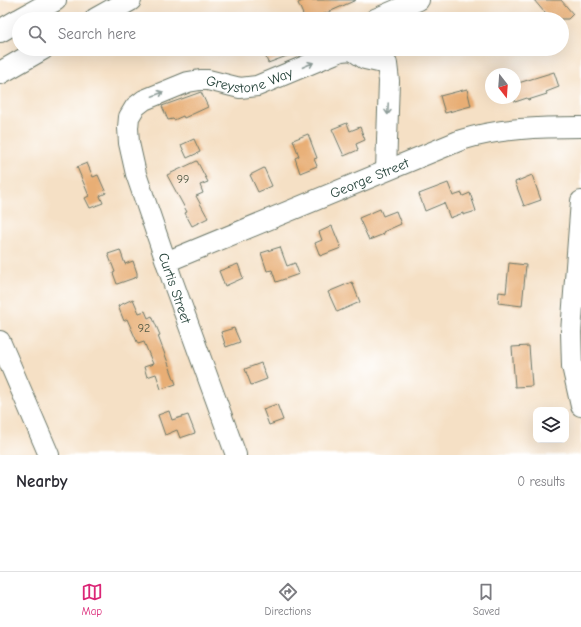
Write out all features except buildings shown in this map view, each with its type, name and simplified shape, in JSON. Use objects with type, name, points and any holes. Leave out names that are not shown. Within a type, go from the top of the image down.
[{"type":"highway","points":[[34,12],[55,0]]},
{"type":"highway","points":[[109,12],[130,0]]},
{"type":"highway","points":[[0,31],[12,24]]},
{"type":"highway","points":[[0,73],[30,56]]},
{"type":"street","points":[[394,12],[419,0]]},
{"type":"street","name":"Greystone Way","points":[[129,117],[135,107],[144,100],[188,82],[208,80],[240,88],[257,86],[326,56]]},
{"type":"street","name":"Greystone Way","points":[[359,56],[364,60],[388,57],[389,81],[386,170]]},
{"type":"street","name":"Curtis Street","points":[[129,117],[129,143],[136,174],[166,262],[236,455]]},
{"type":"street","name":"George Street","points":[[166,262],[438,148],[461,140],[485,134],[550,127],[581,127]]},
{"type":"street","points":[[581,201],[570,332],[572,366],[581,406]]},
{"type":"street","points":[[0,341],[49,455]]}]
